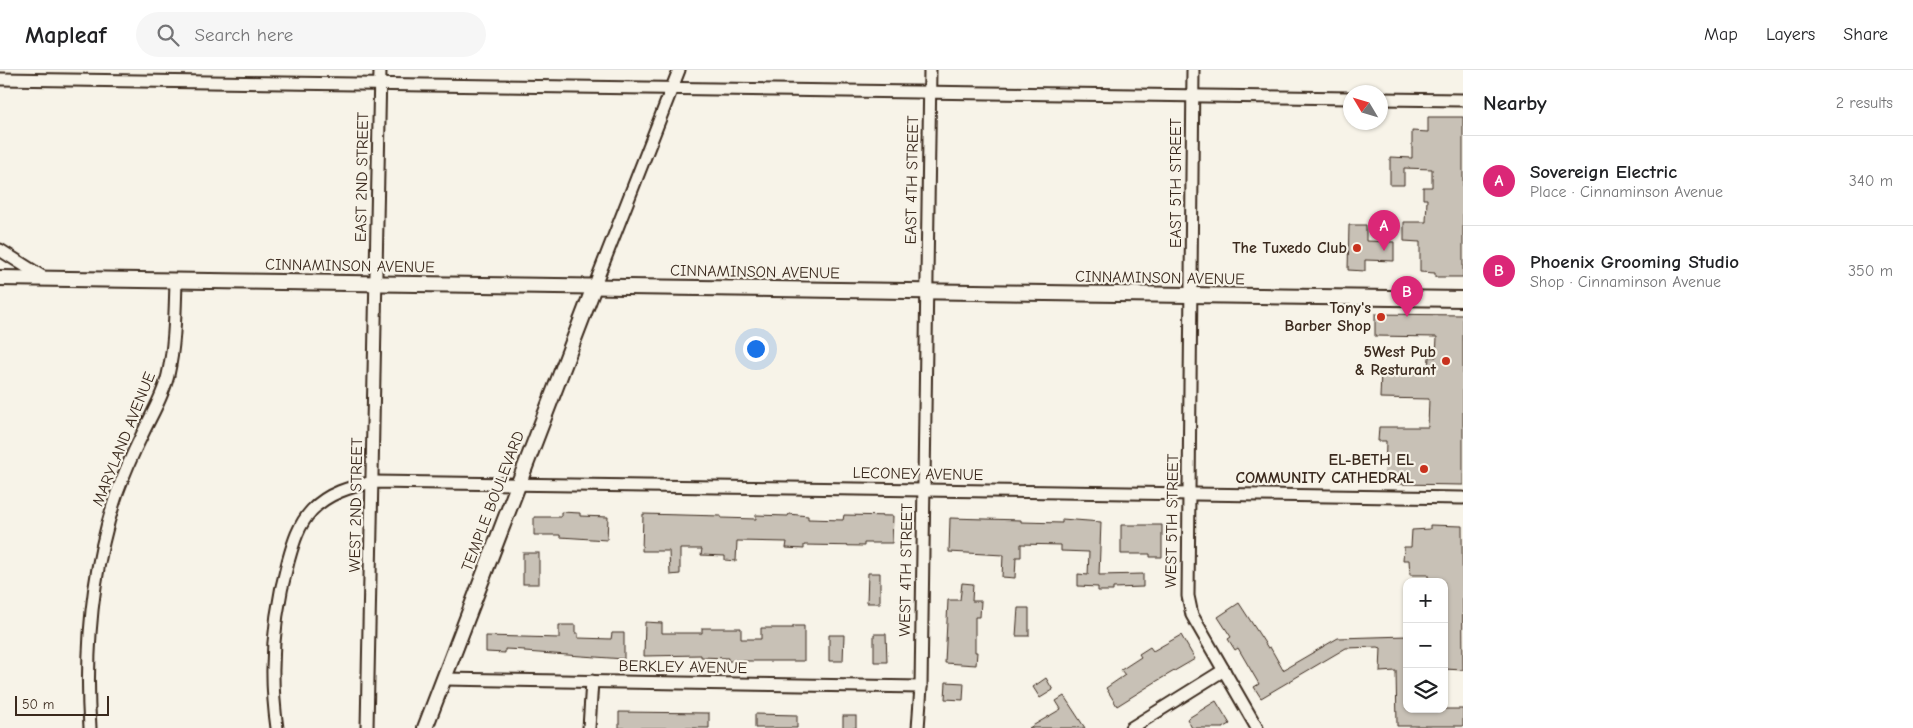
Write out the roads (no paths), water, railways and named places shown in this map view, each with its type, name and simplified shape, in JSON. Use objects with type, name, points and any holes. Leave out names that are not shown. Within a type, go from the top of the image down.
[{"type":"street","name":"EAST 2ND STREET","points":[[377,284],[380,70]]},
{"type":"street","points":[[594,287],[679,70]]},
{"type":"street","name":"EAST 4TH STREET","points":[[926,292],[930,70]]},
{"type":"street","name":"EAST 5TH STREET","points":[[1191,296],[1193,70]]},
{"type":"street","points":[[0,79],[1343,98]]},
{"type":"street","points":[[1388,99],[1463,100]]},
{"type":"street","points":[[0,250],[46,279]]},
{"type":"street","name":"CINNAMINSON AVENUE","points":[[0,278],[1463,299]]},
{"type":"street","name":"MARYLAND AVENUE","points":[[90,728],[88,663],[90,633],[103,539],[122,479],[159,400],[168,376],[172,353],[176,281]]},
{"type":"street","name":"WEST 2ND STREET","points":[[367,728],[377,284]]},
{"type":"street","name":"TEMPLE BOULEVARD","points":[[425,728],[594,287]]},
{"type":"street","name":"WEST 4TH STREET","points":[[918,728],[921,687],[926,292]]},
{"type":"street","name":"WEST 5TH STREET","points":[[1191,296],[1188,602],[1192,616],[1257,728]]},
{"type":"street","name":"LECONEY AVENUE","points":[[277,728],[273,704],[272,652],[279,592],[296,534],[311,511],[327,497],[350,486],[373,482],[1463,498]]},
{"type":"street","points":[[1131,728],[1224,670]]},
{"type":"street","name":"BERKLEY AVENUE","points":[[444,679],[921,687]]},
{"type":"street","points":[[589,728],[592,681]]},
{"type":"place","name":"The Tuxedo Club","points":[[1357,248]]},
{"type":"place","name":"Sovereign Electric","points":[[1384,251]]},
{"type":"place","name":"Tony's Barber Shop","points":[[1381,317]]},
{"type":"place","name":"Phoenix Grooming Studio","points":[[1407,317]]},
{"type":"place","name":"5West Pub & Resturant","points":[[1446,361]]},
{"type":"place","name":"EL-BETH EL COMMUNITY CATHEDRAL","points":[[1424,469]]}]
